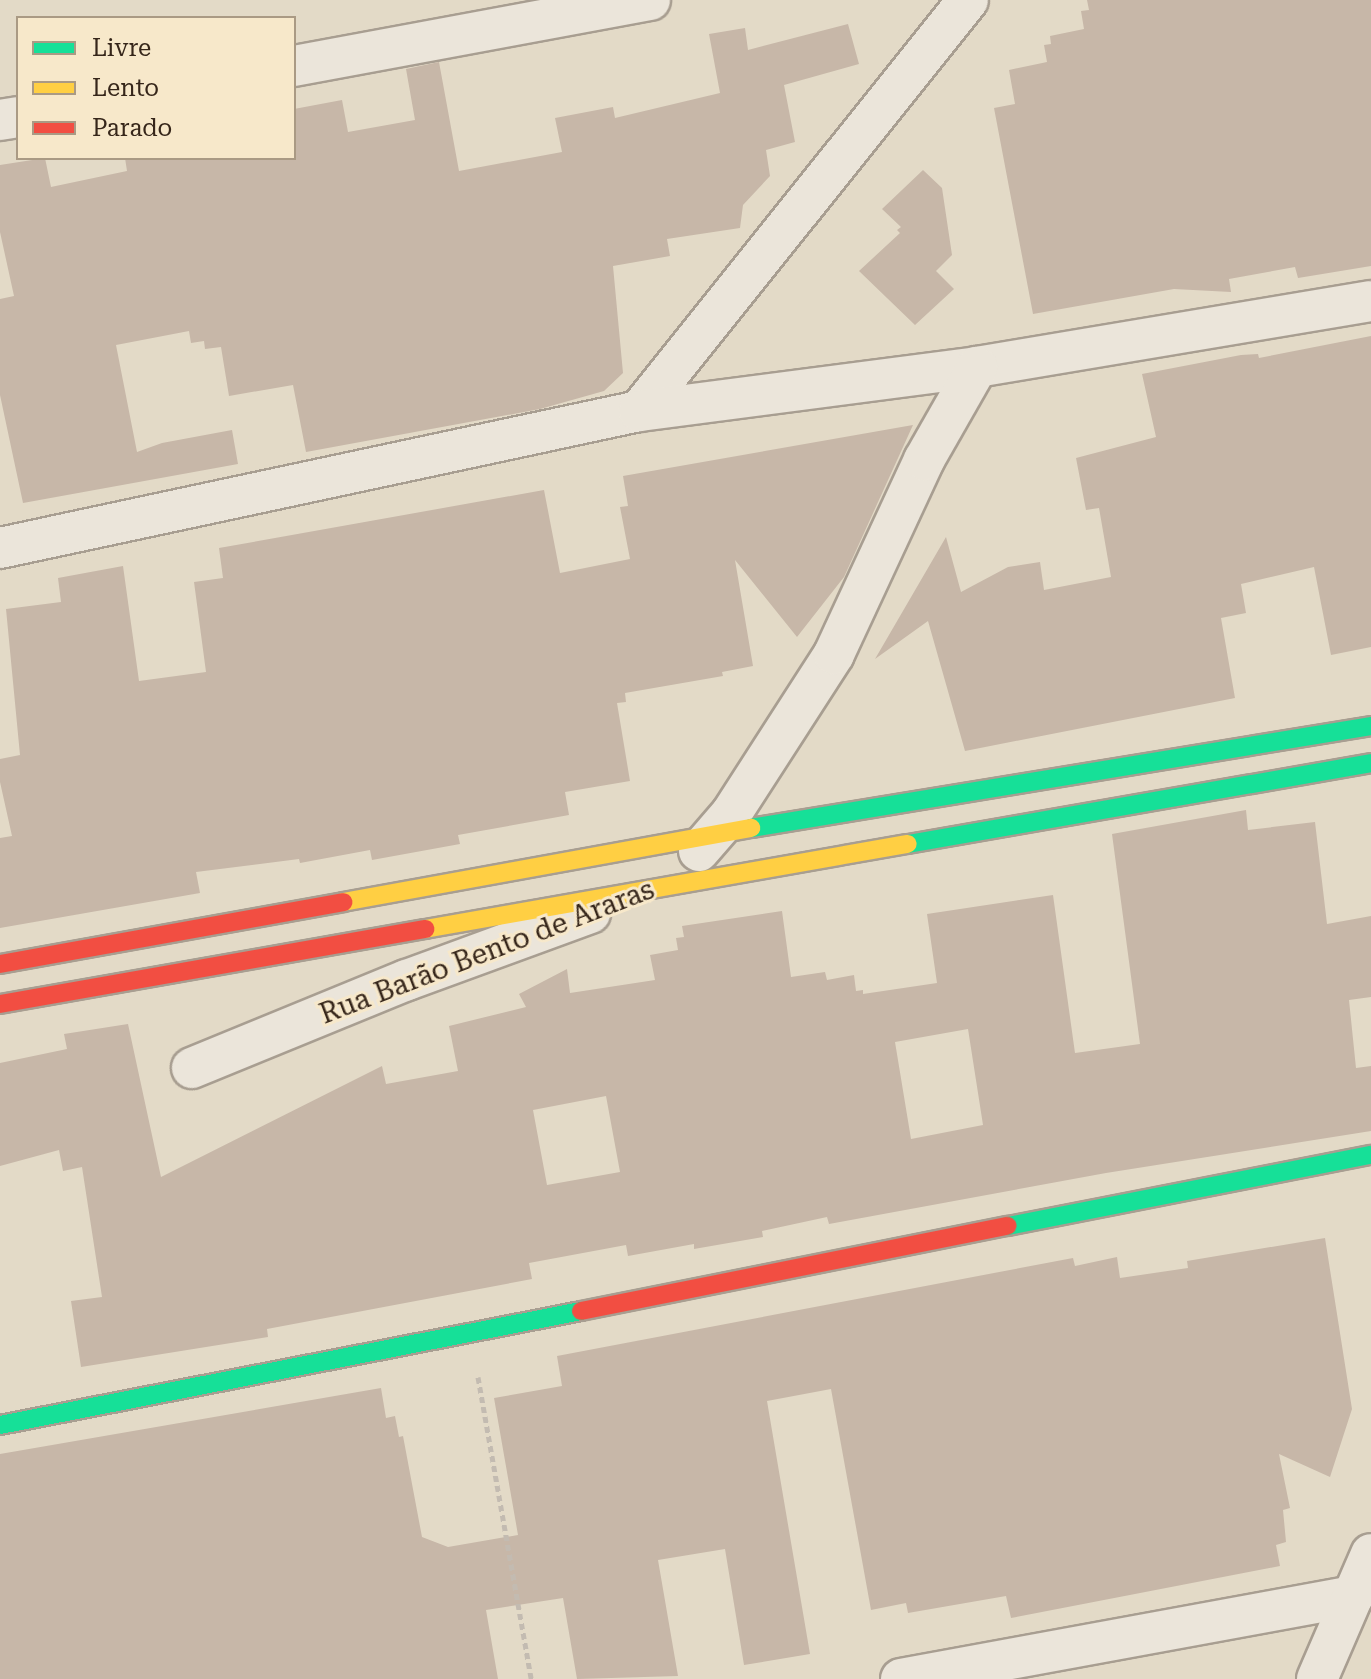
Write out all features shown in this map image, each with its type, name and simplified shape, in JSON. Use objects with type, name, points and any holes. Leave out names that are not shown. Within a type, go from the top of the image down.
[{"type":"street","points":[[296,66],[576,7],[650,0]]},
{"type":"street","points":[[639,411],[968,0]]},
{"type":"street","points":[[0,548],[639,411],[977,367],[1371,301]]},
{"type":"street","name":"Rua Barão Bento de Araras","points":[[192,1068],[407,980],[661,887],[716,834],[834,654],[924,460],[977,367]]},
{"type":"street","points":[[0,964],[716,834],[1371,726]]},
{"type":"street","points":[[0,1004],[1371,763]]},
{"type":"street","points":[[0,1425],[471,1335],[1371,1155]]},
{"type":"street","points":[[1317,1679],[1371,1554]]},
{"type":"street","points":[[901,1679],[1353,1596]]},
{"type":"path","points":[[471,1335],[531,1679]]},
{"type":"building","points":[[1087,0],[1371,0],[1371,266],[1298,278],[1295,267],[1229,279],[1231,292],[1174,289],[1033,314],[994,108],[1015,104],[1009,70],[1047,62],[1044,45],[1051,44],[1050,36],[1084,29],[1081,11],[1089,10]]},
{"type":"building","points":[[848,24],[859,64],[784,85],[795,142],[766,150],[770,176],[743,205],[740,228],[667,239],[670,256],[613,266],[623,373],[604,391],[540,409],[306,452],[293,385],[229,396],[221,347],[205,349],[204,341],[191,343],[189,331],[116,345],[137,452],[162,443],[232,430],[238,464],[23,503],[0,395],[0,299],[14,296],[0,232],[0,165],[45,160],[51,187],[127,171],[125,160],[296,160],[296,109],[342,100],[348,132],[415,120],[406,69],[439,62],[459,171],[562,152],[555,118],[613,107],[615,118],[720,93],[709,34],[745,28],[748,50]]},
{"type":"building","points":[[923,170],[942,188],[952,255],[936,271],[954,289],[915,325],[859,271],[900,233],[897,230],[901,227],[882,209]]},
{"type":"building","points":[[1371,336],[1371,647],[1331,655],[1314,567],[1241,584],[1246,613],[1221,618],[1235,698],[965,751],[928,621],[875,659],[946,537],[961,592],[1008,567],[1040,562],[1044,590],[1111,577],[1099,508],[1086,510],[1076,458],[1156,437],[1142,374],[1241,355],[1258,354],[1259,358]]},
{"type":"building","points":[[913,425],[844,577],[797,637],[735,560],[753,666],[722,672],[723,676],[625,693],[626,702],[617,703],[630,781],[565,792],[569,815],[458,835],[460,844],[372,860],[370,850],[300,863],[299,859],[196,872],[200,893],[0,928],[0,838],[12,836],[0,782],[0,759],[20,755],[6,609],[61,602],[58,578],[123,566],[139,681],[206,672],[194,582],[223,578],[219,548],[544,490],[560,573],[630,559],[620,507],[628,506],[623,476]]},
{"type":"building","points":[[1246,810],[1248,830],[1315,822],[1327,924],[1371,916],[1371,997],[1349,1000],[1356,1068],[1371,1066],[1371,1131],[1106,1173],[829,1224],[827,1217],[762,1231],[763,1237],[694,1249],[694,1244],[628,1256],[626,1245],[529,1263],[532,1279],[267,1329],[268,1337],[81,1367],[71,1301],[102,1297],[82,1167],[63,1171],[59,1150],[0,1166],[0,1063],[67,1049],[64,1034],[128,1024],[161,1177],[382,1066],[386,1084],[458,1071],[449,1026],[526,1007],[519,994],[567,969],[570,993],[655,980],[650,955],[678,950],[676,938],[684,937],[682,926],[782,911],[791,977],[825,972],[827,980],[854,975],[856,991],[863,990],[863,994],[937,983],[927,914],[1053,895],[1075,1053],[1140,1044],[1112,834]],"holes":[[[968,1029],[983,1125],[911,1139],[895,1042]],[[606,1096],[620,1172],[547,1185],[533,1110]]]},
{"type":"building","points":[[1325,1238],[1352,1409],[1330,1477],[1279,1454],[1290,1508],[1283,1510],[1286,1542],[1276,1545],[1280,1566],[1011,1618],[1006,1596],[908,1613],[906,1603],[871,1610],[831,1389],[767,1401],[810,1654],[744,1665],[725,1549],[658,1560],[678,1676],[577,1679],[563,1598],[486,1610],[498,1679],[0,1679],[0,1454],[381,1388],[386,1418],[395,1416],[399,1437],[403,1436],[422,1537],[448,1547],[518,1535],[494,1398],[562,1386],[557,1356],[1073,1258],[1075,1266],[1117,1257],[1120,1278],[1188,1268],[1187,1261]]},
{"type":"traffic: fast","points":[[751,828],[1371,726]]},
{"type":"traffic: fast","points":[[908,844],[1371,763]]},
{"type":"traffic: fast","points":[[1008,1226],[1371,1155]]},
{"type":"traffic: fast","points":[[0,1425],[581,1311]]},
{"type":"traffic: slow","points":[[343,902],[751,828]]},
{"type":"traffic: slow","points":[[425,929],[908,844]]},
{"type":"traffic: jam","points":[[0,964],[343,902]]},
{"type":"traffic: jam","points":[[0,1004],[425,929]]},
{"type":"traffic: jam","points":[[581,1311],[1008,1226]]}]
